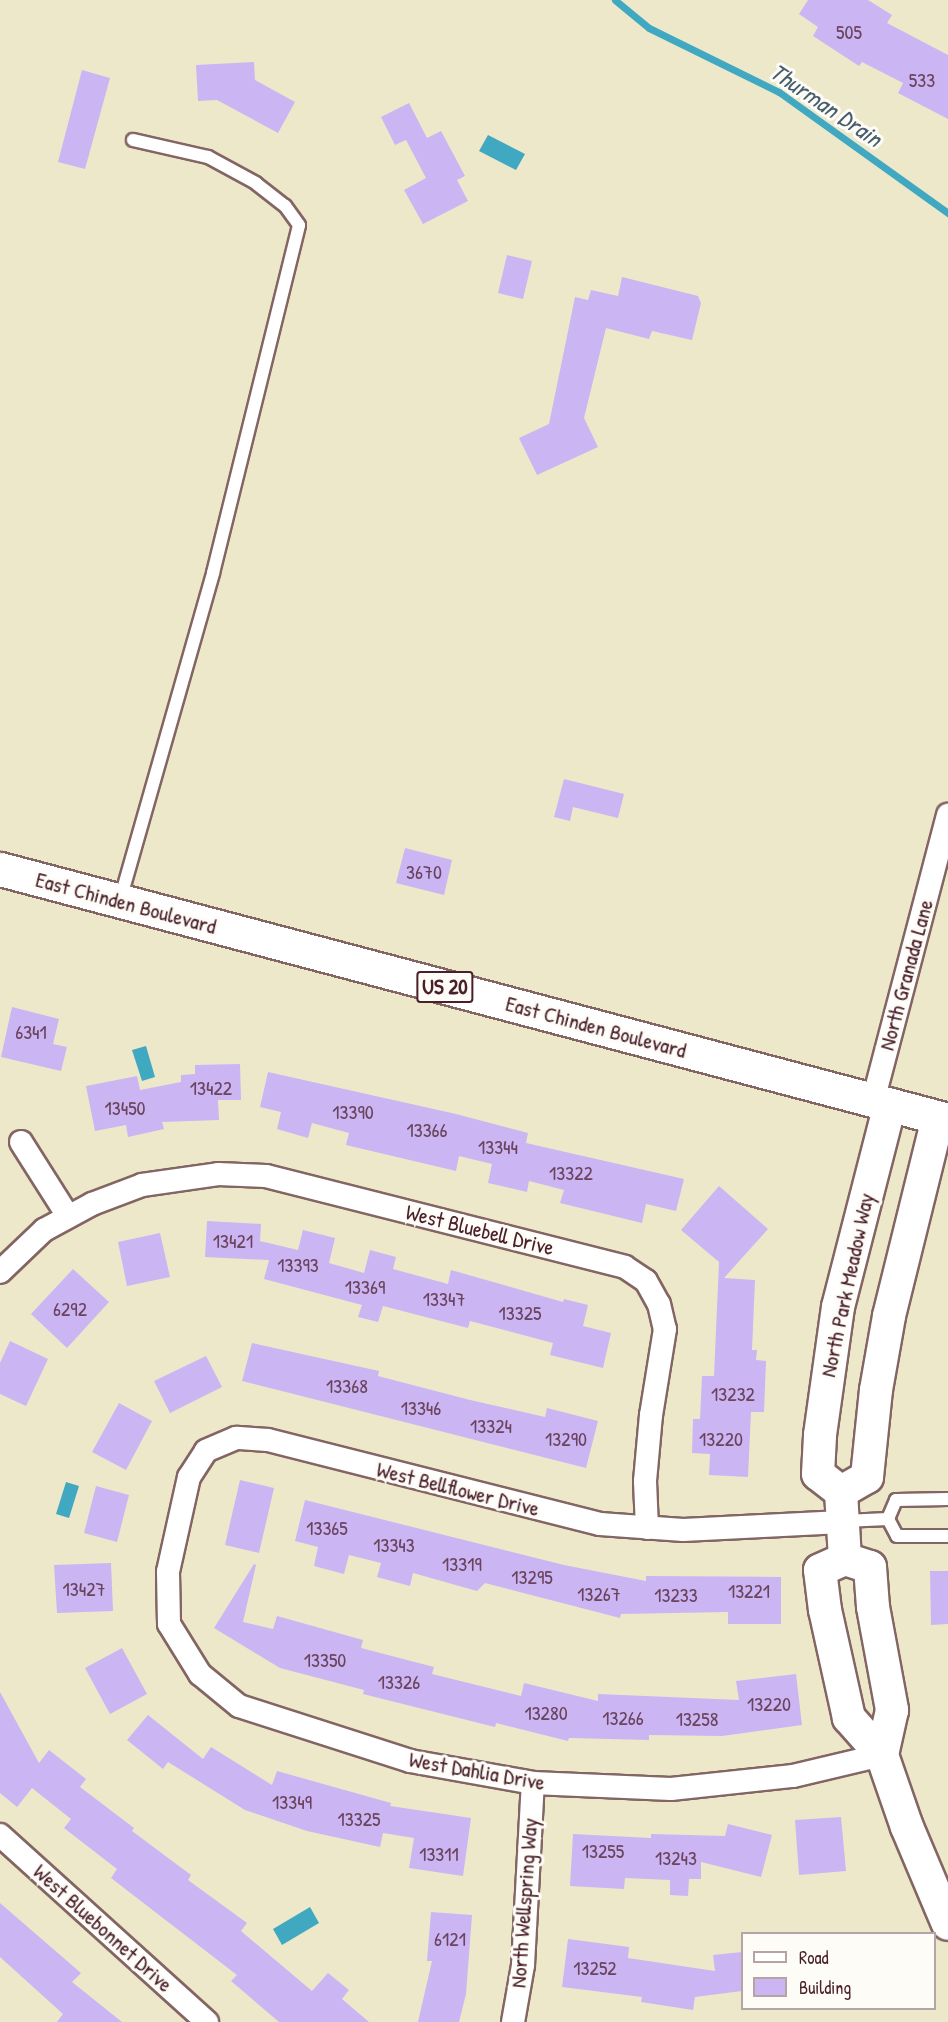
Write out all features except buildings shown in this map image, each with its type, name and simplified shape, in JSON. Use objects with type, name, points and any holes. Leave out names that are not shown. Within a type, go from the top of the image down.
[{"type":"main road","name":"East Chinden Boulevard","points":[[0,869],[943,1119]]},
{"type":"street","name":"North Granada Lane","points":[[882,1103],[948,815]]},
{"type":"street","name":"North Park Meadow Way","points":[[841,1507],[818,1474],[825,1384],[838,1307],[882,1103]]},
{"type":"street","points":[[845,1559],[841,1507],[867,1477],[876,1390],[889,1316],[943,1119]]},
{"type":"street","points":[[21,1142],[68,1216]]},
{"type":"street","name":"West Bluebell Drive","points":[[0,1272],[44,1230],[68,1216],[117,1194],[167,1179],[219,1174],[266,1176],[625,1267],[646,1281],[659,1304],[665,1329],[651,1415],[645,1481],[647,1527]]},
{"type":"street","name":"West Bellflower Drive","points":[[168,1572],[189,1477],[206,1451],[236,1438],[267,1440],[571,1518],[647,1527],[683,1530],[841,1507]]},
{"type":"street","points":[[882,1755],[892,1710],[873,1607],[870,1566],[845,1559],[820,1570],[825,1610],[849,1718],[882,1755],[907,1827],[948,1924]]},
{"type":"street","name":"West Dahlia Drive","points":[[168,1572],[171,1632],[200,1674],[238,1706],[410,1761],[533,1783],[609,1789],[732,1785],[793,1776],[882,1755]]},
{"type":"street","name":"North Wellspring Way","points":[[513,2022],[523,1965],[533,1783]]},
{"type":"street","name":"West Bluebonnet Drive","points":[[0,1835],[207,2022]]},
{"type":"lane","points":[[120,901],[213,573],[299,225],[285,206],[256,183],[208,157],[133,140]]},
{"type":"lane","points":[[888,1519],[896,1500],[948,1499]]},
{"type":"lane","points":[[841,1507],[888,1519],[897,1536],[948,1536]]},
{"type":"water","points":[[488,135],[525,154],[516,170],[479,151]]},
{"type":"water","points":[[146,1046],[155,1077],[142,1081],[132,1050]]},
{"type":"water","points":[[66,1482],[79,1486],[69,1518],[56,1514]]},
{"type":"water","points":[[310,1907],[319,1923],[282,1945],[273,1929]]},
{"type":"waterway","name":"Thurman Drain","points":[[615,0],[649,28],[779,92],[948,213]]}]
